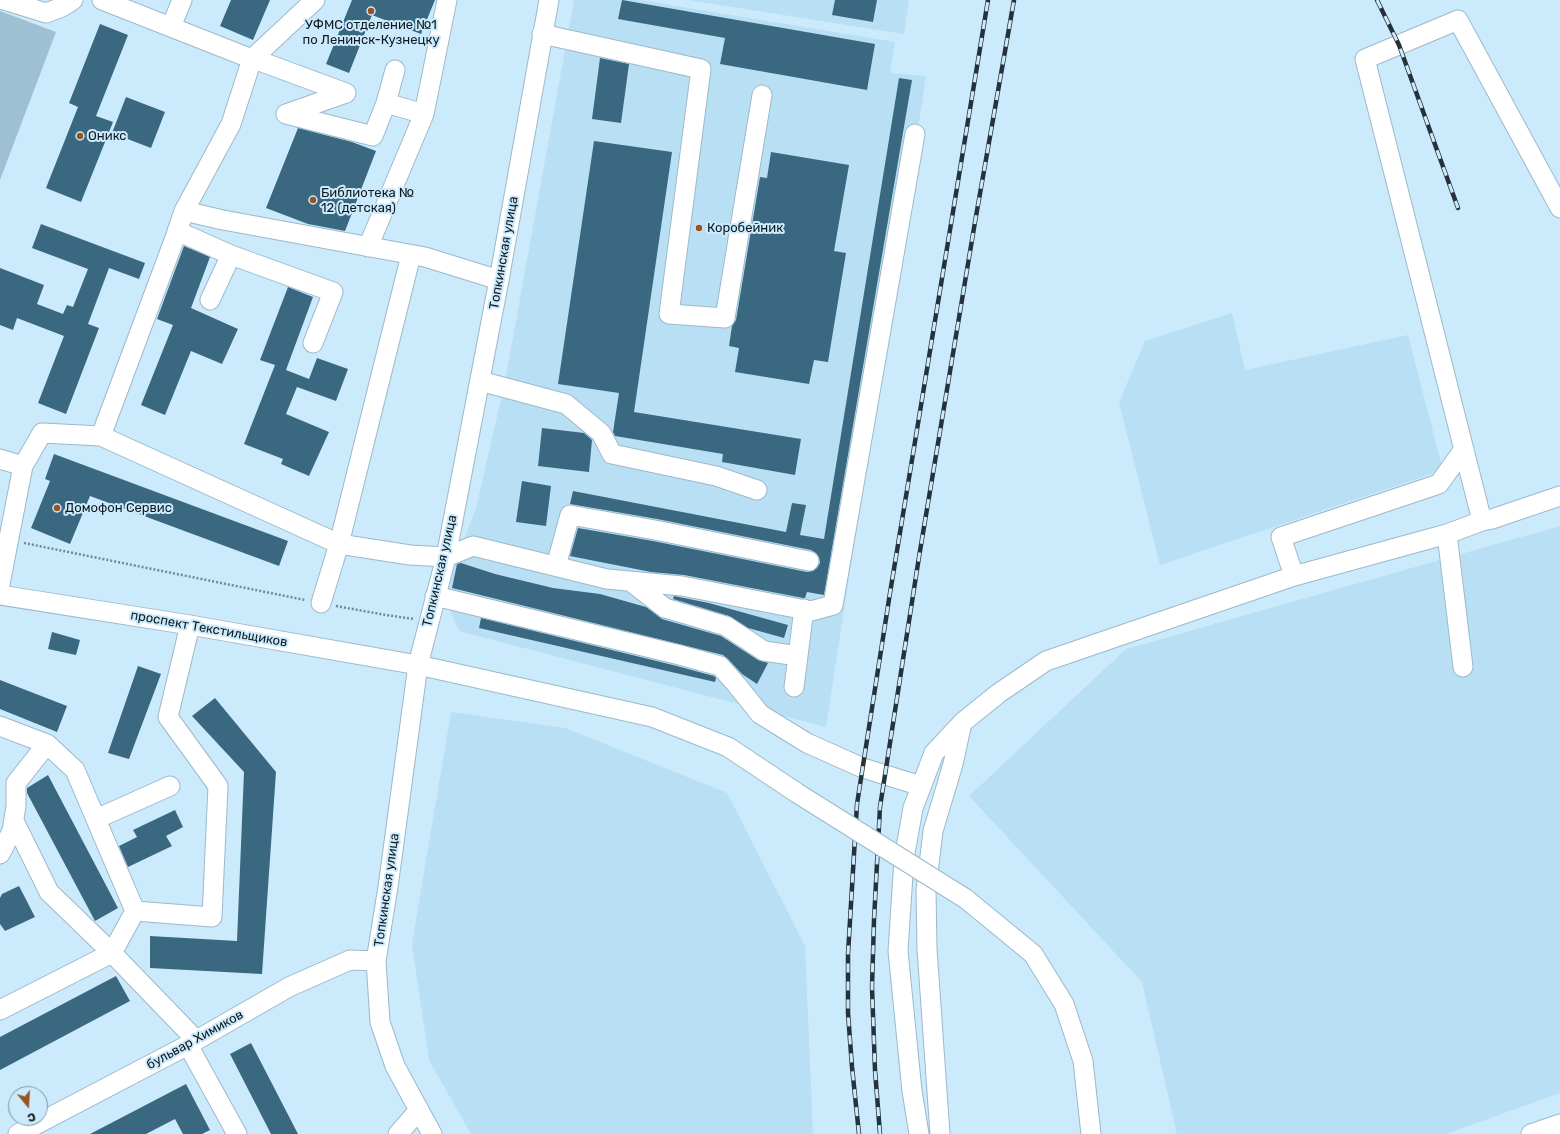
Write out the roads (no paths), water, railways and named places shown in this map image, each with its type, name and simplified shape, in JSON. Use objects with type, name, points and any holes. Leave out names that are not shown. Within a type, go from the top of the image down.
[{"type":"street","points":[[4,0],[46,13],[62,7],[73,0]]},
{"type":"street","points":[[102,0],[252,59],[346,93],[286,114],[373,136],[386,103],[395,70]]},
{"type":"street","points":[[171,26],[182,0]]},
{"type":"street","points":[[101,436],[184,211],[231,124],[252,59],[315,0]]},
{"type":"street","points":[[368,247],[424,114],[447,0]]},
{"type":"street","name":"Топкинская улица","points":[[432,1134],[395,1066],[380,1022],[376,961],[388,887],[418,665],[446,556],[499,280],[549,0]]},
{"type":"street","points":[[1482,521],[1365,59],[1458,20],[1560,208]]},
{"type":"street","points":[[542,34],[701,69],[669,314],[725,318],[762,95]]},
{"type":"street","points":[[386,103],[424,114]]},
{"type":"street","points":[[0,584],[10,540],[23,466],[42,433],[101,436],[339,544],[410,556],[446,556],[473,546],[607,579],[682,586],[811,611],[833,605],[915,134]]},
{"type":"street","points":[[184,211],[223,220],[425,257],[499,280]]},
{"type":"street","points":[[177,231],[231,255],[333,292],[313,343]]},
{"type":"street","points":[[210,300],[231,255]]},
{"type":"street","points":[[321,603],[339,544],[411,255]]},
{"type":"street","points":[[480,381],[566,404],[601,433],[612,454],[716,476],[757,490]]},
{"type":"street","points":[[1294,576],[1282,537],[1439,484],[1464,449]]},
{"type":"street","points":[[0,459],[23,466]]},
{"type":"street","points":[[919,1134],[912,1091],[898,951],[904,859],[913,808],[934,753],[962,722],[999,693],[1046,661],[1294,576],[1447,534],[1560,496]]},
{"type":"street","points":[[556,566],[570,515],[655,530],[809,561]]},
{"type":"street","points":[[1447,534],[1463,667]]},
{"type":"street","points":[[630,581],[665,608],[726,626],[764,651],[798,656]]},
{"type":"street","name":"проспект Текстильщиков","points":[[0,595],[190,625],[418,665],[652,717],[728,747],[797,793],[966,899],[1033,954],[1064,1004],[1084,1061],[1092,1134]]},
{"type":"street","points":[[435,596],[673,653],[720,666],[760,714],[807,743],[863,768],[921,786]]},
{"type":"street","points":[[794,687],[804,609]]},
{"type":"street","points":[[135,911],[212,916],[218,786],[168,717],[190,625]]},
{"type":"street","points":[[940,1134],[927,950],[926,890],[933,831],[953,764],[962,722]]},
{"type":"street","points":[[0,726],[47,744],[75,770],[135,911]]},
{"type":"street","points":[[0,854],[12,831],[16,806],[8,787],[47,744]]},
{"type":"street","points":[[96,819],[170,786]]},
{"type":"street","points":[[14,821],[49,892],[112,953],[192,1042],[237,1134]]},
{"type":"street","points":[[0,1010],[112,953],[135,911]]},
{"type":"street","name":"бульвар Химиков","points":[[18,1134],[192,1042],[289,987],[350,960],[376,961]]},
{"type":"street","points":[[398,1134],[420,1110]]},
{"type":"street","points":[[1531,1134],[1560,1124]]},
{"type":"railway","points":[[859,1134],[848,1013],[848,954],[857,804],[890,593],[988,0]]},
{"type":"railway","points":[[880,1134],[875,1070],[872,987],[880,807],[919,557],[1014,0]]},
{"type":"railway","points":[[1377,0],[1399,45],[1458,208]]},
{"type":"place","name":"УФМС отделение №1 по Ленинск-Кузнецку","points":[[371,11]]},
{"type":"place","name":"Оникс","points":[[80,136]]},
{"type":"place","name":"Библиотека № 12 (детская)","points":[[313,200]]},
{"type":"place","name":"Коробейник","points":[[699,228]]},
{"type":"place","name":"Домофон Сервис","points":[[57,508]]}]
